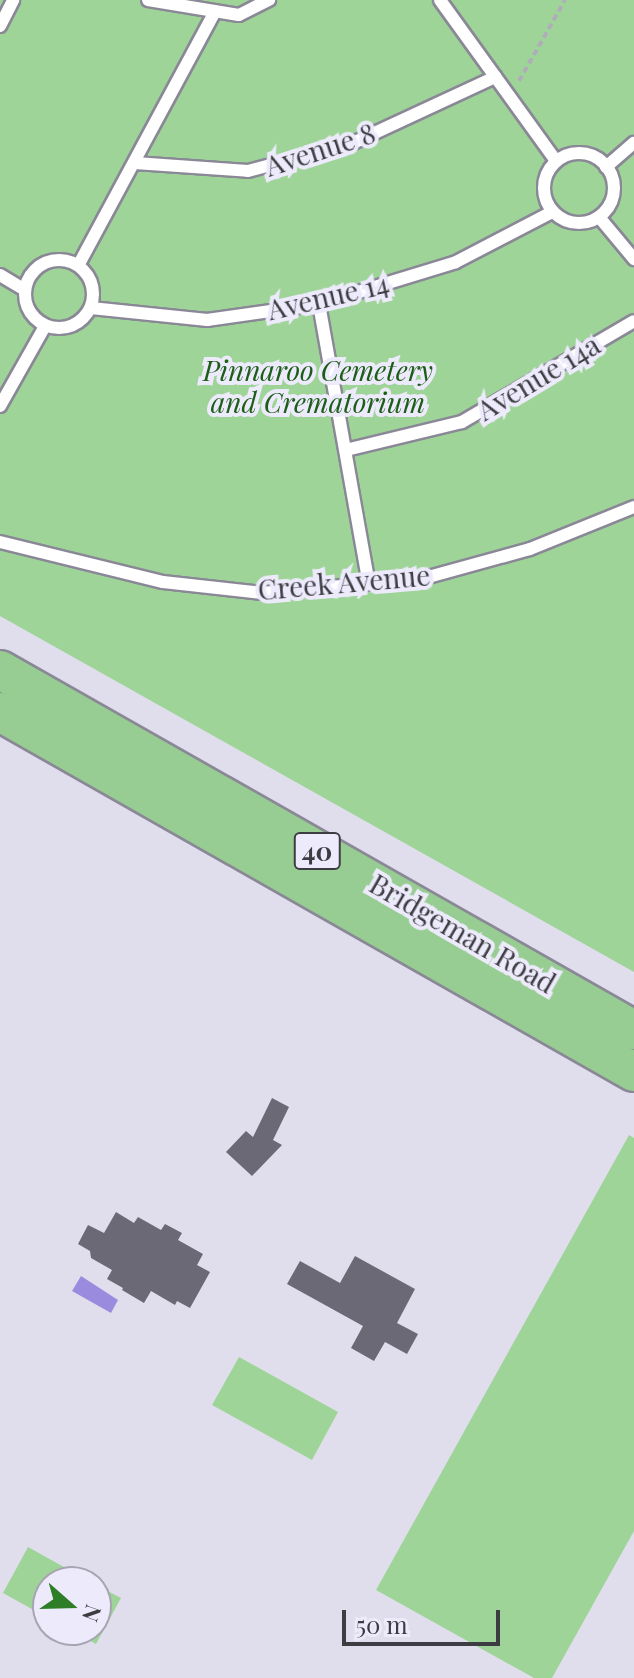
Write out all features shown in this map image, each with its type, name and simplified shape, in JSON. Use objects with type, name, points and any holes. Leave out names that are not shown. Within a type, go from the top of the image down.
[{"type":"main road","name":"Bridgeman Road","points":[[0,670],[634,1030]]},
{"type":"main road","name":"Bridgeman Road","points":[[0,712],[634,1072]]},
{"type":"lane","points":[[0,26],[13,0]]},
{"type":"lane","points":[[148,0],[239,15],[269,0]]},
{"type":"lane","points":[[440,0],[556,161]]},
{"type":"lane","points":[[79,264],[215,11]]},
{"type":"lane","name":"Avenue 8","points":[[135,163],[248,171],[353,143],[495,77]]},
{"type":"lane","points":[[606,167],[634,143]]},
{"type":"lane","points":[[575,153],[588,154],[606,167],[614,190],[611,201],[599,217],[578,224],[562,220],[552,212],[543,185],[556,161],[575,153]]},
{"type":"lane","name":"Avenue 14","points":[[91,308],[207,320],[319,304],[456,262],[552,212]]},
{"type":"lane","points":[[599,217],[634,259]]},
{"type":"lane","points":[[56,259],[79,264],[93,284],[91,308],[80,322],[69,327],[45,326],[31,313],[25,290],[28,279],[44,262],[56,259]]},
{"type":"lane","points":[[0,275],[25,290]]},
{"type":"lane","points":[[319,304],[369,584]]},
{"type":"lane","name":"Avenue 14a","points":[[346,450],[462,422],[634,321]]},
{"type":"lane","points":[[0,406],[45,326]]},
{"type":"lane","name":"Creek Avenue","points":[[0,542],[163,582],[262,593],[421,579],[530,549],[634,507]]},
{"type":"path","points":[[509,96],[565,0]]},
{"type":"green space","name":"Pinnaroo Cemetery and Crematorium","points":[[0,0],[634,0],[634,972],[0,616]]},
{"type":"green space","points":[[629,1135],[634,1138],[634,1531],[552,1678],[534,1678],[376,1590]]},
{"type":"green space","points":[[239,1357],[338,1412],[312,1460],[212,1405]]},
{"type":"green space","points":[[28,1547],[62,1566],[32,1566],[32,1609],[3,1593]]},
{"type":"green space","points":[[112,1593],[121,1598],[112,1615]]},
{"type":"shaded area","points":[[81,1276],[118,1300],[111,1313],[72,1291]]},
{"type":"building","points":[[272,1098],[289,1107],[273,1140],[282,1145],[252,1176],[226,1152],[246,1131],[253,1137]]},
{"type":"building","points":[[116,1212],[134,1223],[138,1217],[161,1230],[165,1224],[182,1233],[178,1240],[203,1254],[197,1265],[210,1272],[190,1308],[177,1301],[175,1305],[151,1291],[144,1303],[107,1279],[112,1270],[91,1258],[90,1251],[78,1244],[88,1225],[104,1233]]},
{"type":"building","points":[[355,1256],[415,1289],[397,1323],[418,1334],[407,1354],[385,1342],[374,1361],[351,1348],[363,1326],[287,1284],[300,1261],[340,1283]]}]
